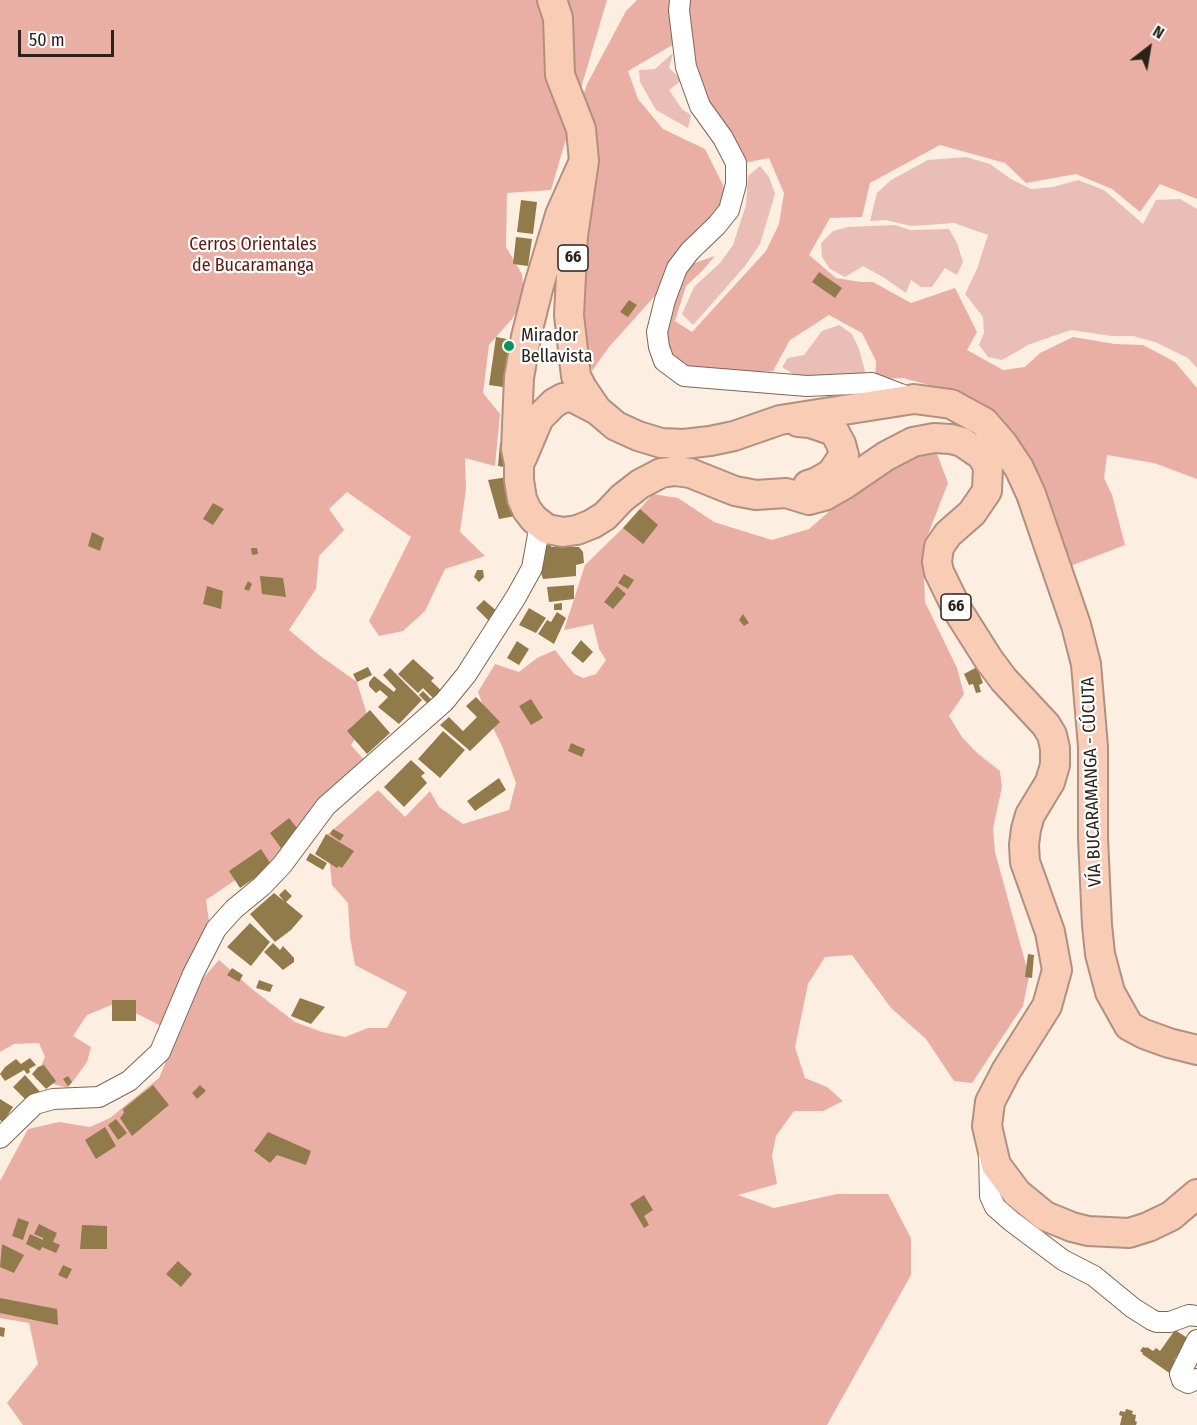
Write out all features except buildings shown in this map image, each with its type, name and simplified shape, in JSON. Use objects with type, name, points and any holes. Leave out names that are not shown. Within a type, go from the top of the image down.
[{"type":"highway","name":"66","points":[[540,524],[527,510],[522,499],[519,480],[516,449],[519,378],[526,337],[560,215],[584,161],[581,129],[560,75],[558,18],[552,0]]},
{"type":"highway","name":"VÍA BUCARAMANGA - CÚCUTA","points":[[584,161],[573,236],[570,325],[576,376],[597,410],[616,426],[661,443],[684,444],[734,436],[780,420],[914,399],[951,404],[984,422],[1003,444],[1019,468],[1031,494],[1076,625],[1086,663],[1093,747],[1093,838],[1097,925],[1100,954],[1110,992],[1129,1026],[1168,1043],[1197,1050]]},
{"type":"highway","points":[[519,462],[527,450],[539,418],[554,403],[563,398],[573,397],[597,410]]},
{"type":"highway","points":[[780,420],[810,423],[834,431],[844,455],[839,465],[824,478],[786,493]]},
{"type":"highway","name":"VÍA BUCARAMANGA - CÚCUTA","points":[[540,524],[547,529],[563,532],[592,524],[605,516],[622,498],[640,484],[661,473],[675,471],[690,473],[735,491],[756,495],[786,493],[809,500],[824,496],[886,456],[913,442],[934,438],[962,442],[981,455],[988,466],[987,491],[972,513],[948,534],[939,547],[937,562],[958,611],[995,669],[1038,715],[1052,735],[1055,748],[1055,765],[1050,782],[1030,814],[1024,845],[1025,862],[1050,932],[1057,970],[1047,1006],[1006,1071],[990,1102],[987,1125],[996,1165],[1017,1194],[1045,1216],[1088,1231],[1129,1233],[1149,1227],[1171,1216],[1197,1194]]},
{"type":"street","points":[[680,0],[679,11],[686,67],[700,106],[723,138],[736,163],[736,184],[729,210],[677,268],[665,300],[657,332],[664,362],[684,376],[807,386],[872,383],[914,399]]},
{"type":"street","points":[[0,1138],[35,1104],[53,1099],[99,1098],[129,1081],[160,1052],[193,974],[216,930],[234,909],[262,886],[282,865],[326,806],[444,702],[466,675],[516,597],[531,568],[540,524]]},
{"type":"street","points":[[990,1143],[990,1196],[995,1208],[1063,1260],[1094,1276],[1133,1308],[1152,1320],[1170,1322],[1189,1315],[1197,1316]]},
{"type":"street","points":[[1197,1340],[1180,1374],[1182,1380],[1188,1383],[1197,1379]]},
{"type":"shaded area","points":[[673,53],[669,68],[682,80],[669,90],[682,109],[691,115],[688,128],[656,110],[640,82],[639,70],[655,69]]},
{"type":"shaded area","points":[[966,157],[990,164],[1011,179],[1031,189],[1053,187],[1078,180],[1104,190],[1143,224],[1156,200],[1180,199],[1197,209],[1197,368],[1188,358],[1155,342],[1133,336],[1112,336],[1071,330],[1030,344],[1002,360],[988,357],[979,345],[984,333],[983,317],[965,294],[977,269],[988,235],[954,223],[912,226],[885,220],[870,221],[877,193],[891,180],[928,160]]},
{"type":"shaded area","points":[[760,166],[769,177],[775,194],[760,244],[745,266],[693,325],[682,314],[694,287],[720,263],[733,245],[746,205],[748,176]]},
{"type":"shaded area","points":[[895,225],[910,230],[949,229],[957,243],[963,262],[957,275],[945,268],[932,287],[921,287],[911,280],[906,293],[863,266],[845,277],[830,269],[822,257],[821,243],[833,231],[848,227]]},
{"type":"shaded area","points":[[839,325],[852,334],[859,349],[868,382],[798,377],[782,367],[788,358],[804,355],[822,331]]},
{"type":"green space","name":"Cerros Orientales de Bucaramanga","points":[[0,0],[607,0],[551,190],[507,193],[506,247],[522,274],[524,299],[512,319],[489,345],[483,393],[500,414],[495,466],[465,458],[466,489],[460,532],[485,556],[445,569],[425,611],[403,631],[379,636],[369,621],[411,537],[347,492],[329,509],[344,530],[319,556],[316,589],[289,630],[357,682],[368,718],[351,745],[372,769],[309,820],[275,879],[253,868],[206,900],[212,942],[173,995],[165,1028],[116,1003],[87,1015],[73,1036],[91,1047],[87,1062],[68,1088],[35,1079],[45,1057],[39,1043],[14,1044],[0,1052]]},
{"type":"green space","points":[[637,0],[1197,0],[1197,199],[1160,184],[1140,212],[1112,189],[1076,174],[1026,183],[1005,163],[940,145],[870,183],[862,217],[830,218],[809,255],[836,278],[873,282],[911,303],[955,288],[977,332],[967,350],[1003,370],[1025,367],[1040,353],[1073,337],[1115,344],[1143,345],[1175,362],[1197,388],[1197,479],[1154,463],[1107,455],[1104,478],[1112,495],[1125,545],[1073,565],[1055,584],[1011,460],[957,400],[936,387],[903,378],[875,379],[876,361],[862,333],[829,315],[790,340],[773,371],[733,374],[668,370],[652,331],[689,265],[715,256],[686,286],[675,321],[692,332],[766,251],[779,224],[784,193],[769,158],[739,164],[725,145],[681,40],[628,71],[638,99],[663,129],[705,149],[726,191],[713,231],[609,347],[592,371],[575,292],[572,130],[587,84],[626,11]]},
{"type":"green space","points":[[911,450],[937,454],[948,483],[927,537],[924,575],[925,602],[957,668],[964,694],[949,716],[962,737],[977,753],[1000,771],[1002,787],[993,828],[995,852],[1029,976],[1023,1006],[972,1083],[954,1081],[926,1039],[891,1008],[852,955],[825,957],[808,984],[795,1047],[805,1078],[827,1087],[843,1101],[823,1111],[794,1111],[776,1136],[772,1156],[777,1184],[738,1195],[774,1208],[837,1194],[888,1194],[911,1238],[911,1275],[827,1425],[23,1425],[7,1403],[38,1364],[29,1323],[0,1318],[0,1181],[28,1129],[59,1122],[90,1127],[110,1118],[159,1078],[199,983],[219,960],[295,1022],[322,1032],[345,1037],[368,1028],[387,1028],[407,992],[355,965],[350,937],[348,903],[332,885],[327,835],[378,790],[405,817],[430,791],[439,807],[463,824],[509,810],[516,783],[478,692],[495,664],[519,672],[537,658],[555,650],[574,674],[583,678],[596,674],[606,660],[599,649],[593,624],[564,630],[585,565],[623,528],[653,494],[678,498],[714,522],[772,540],[809,529],[848,495]]},
{"type":"place","name":"Mirador Bellavista","points":[[509,346]]}]
